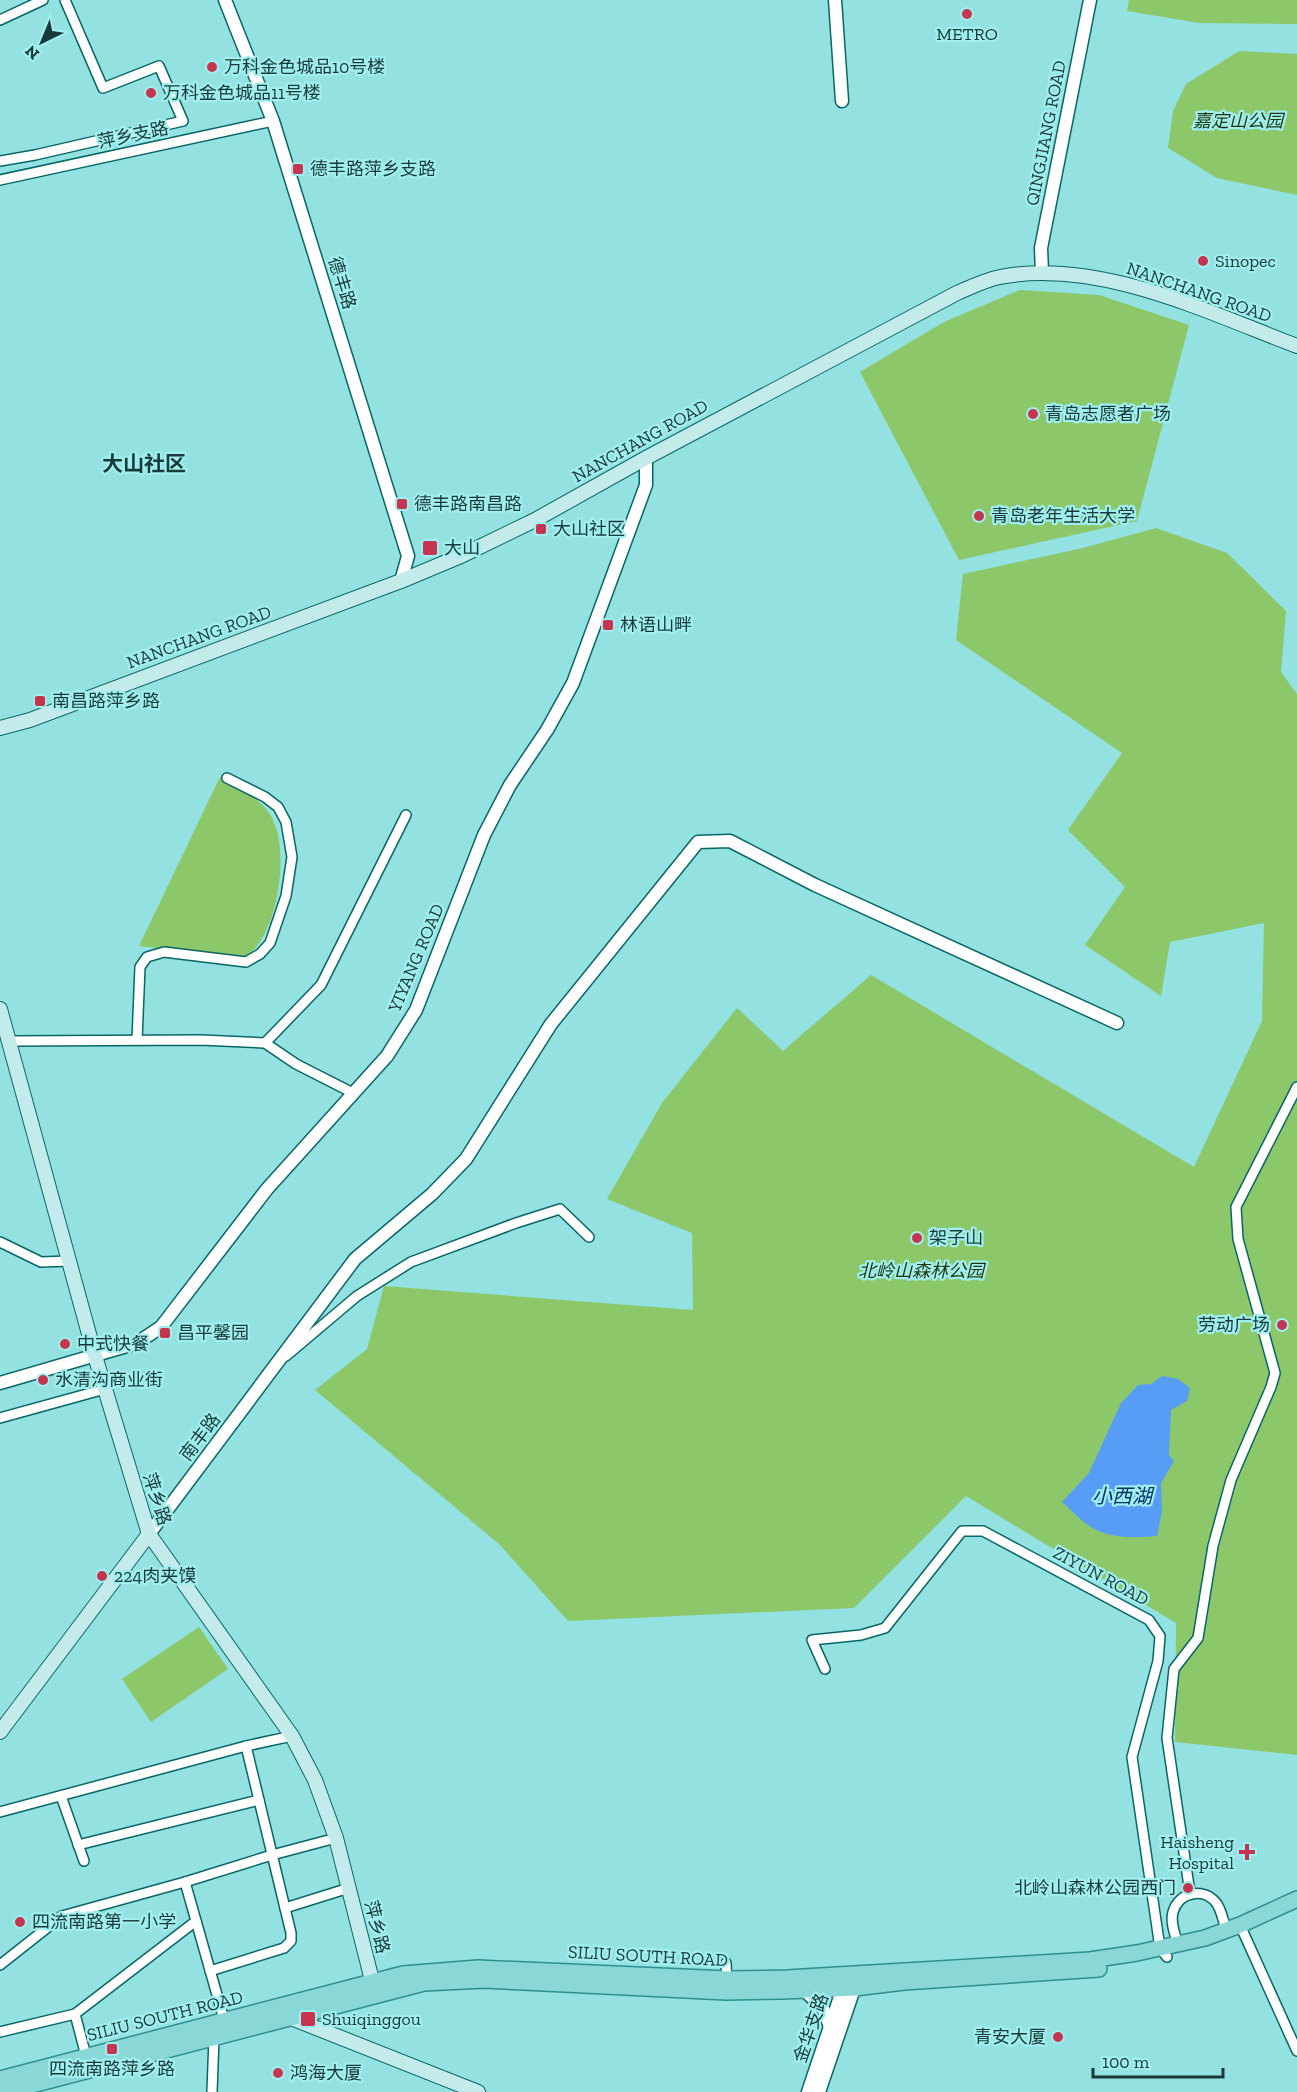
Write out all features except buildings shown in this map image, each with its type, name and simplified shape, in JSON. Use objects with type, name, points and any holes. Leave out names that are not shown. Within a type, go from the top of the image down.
[{"type":"main road","name":"NANCHANG ROAD","points":[[0,728],[30,720],[401,581],[464,555],[535,520],[646,458],[957,293],[999,277],[1042,273],[1067,274],[1134,285],[1297,346]]},
{"type":"main road","name":"萍乡路","points":[[0,1009],[95,1356],[148,1534],[292,1736],[315,1780],[336,1838],[374,1989]]},
{"type":"main road","points":[[0,1732],[148,1534]]},
{"type":"main road","name":"SILIU SOUTH ROAD","points":[[727,1986],[851,1982],[1208,1947],[1297,1899]]},
{"type":"main road","name":"SILIU SOUTH ROAD","points":[[1163,1952],[1178,1944],[1236,1930],[1297,1911]]},
{"type":"main road","name":"SILIU SOUTH ROAD","points":[[0,2079],[86,2056],[290,2018],[374,1989],[403,1974],[421,1971],[478,1968],[804,1990],[851,1982]]},
{"type":"main road","name":"SILIU SOUTH ROAD","points":[[5,2092],[223,2031],[270,2010],[374,1989]]},
{"type":"main road","points":[[270,2010],[478,2092]]},
{"type":"street","points":[[0,20],[43,0]]},
{"type":"street","points":[[0,161],[46,153],[183,121],[159,66],[103,88],[65,0]]},
{"type":"street","name":"德丰路","points":[[225,0],[273,121],[408,556],[401,581]]},
{"type":"street","points":[[835,0],[842,101]]},
{"type":"street","name":"QINGJIANG ROAD","points":[[1042,273],[1041,248],[1090,0]]},
{"type":"street","name":"萍乡支路","points":[[0,180],[273,121]]},
{"type":"street","points":[[46,153],[52,169]]},
{"type":"street","points":[[35,155],[41,171]]},
{"type":"street","name":"YIYANG ROAD","points":[[0,1383],[137,1343],[161,1327],[267,1190],[387,1056],[416,1010],[484,834],[510,785],[547,730],[573,683],[646,485],[646,458]]},
{"type":"street","points":[[137,1040],[140,967],[147,957],[164,952],[246,962],[260,954],[270,943],[282,905],[292,857],[286,822],[278,807],[266,796],[227,778]]},
{"type":"street","points":[[265,1043],[321,985],[406,815]]},
{"type":"street","name":"南丰路","points":[[148,1534],[355,1259],[432,1194],[466,1159],[551,1024],[698,842],[730,841],[815,885],[1117,1023]]},
{"type":"street","points":[[9,1041],[201,1040],[265,1043],[296,1064],[353,1093]]},
{"type":"street","points":[[1190,1893],[1167,1738],[1174,1669],[1198,1638],[1213,1545],[1231,1480],[1271,1388],[1275,1373],[1238,1239],[1236,1207],[1297,1087]]},
{"type":"street","points":[[279,1362],[357,1296],[411,1262],[560,1209],[589,1237]]},
{"type":"street","points":[[0,1242],[41,1262],[69,1261]]},
{"type":"street","points":[[0,1418],[105,1389]]},
{"type":"street","name":"ZIYUN ROAD","points":[[825,1669],[812,1640],[861,1635],[885,1628],[963,1531],[983,1531],[1149,1620],[1160,1636],[1158,1661],[1132,1757],[1163,1952]]},
{"type":"street","points":[[0,1812],[246,1746],[292,1736]]},
{"type":"street","points":[[210,1971],[284,1948],[291,1941],[246,1746]]},
{"type":"street","points":[[61,1796],[84,1861]]},
{"type":"street","points":[[78,1845],[259,1800]]},
{"type":"street","points":[[0,1965],[62,1916],[336,1838]]},
{"type":"street","points":[[185,1882],[210,1971],[223,2031],[212,2092]]},
{"type":"street","points":[[285,1908],[349,1888]]},
{"type":"street","points":[[1178,1944],[1172,1921],[1178,1902],[1190,1893],[1200,1892],[1207,1895],[1216,1902],[1236,1930],[1297,2051]]},
{"type":"street","points":[[0,2032],[75,2014],[196,1921]]},
{"type":"street","points":[[726,1963],[727,1986]]},
{"type":"street","points":[[819,2092],[851,1982]]},
{"type":"street","name":"金华支路","points":[[808,2092],[830,2027],[851,1982]]},
{"type":"street","points":[[804,1990],[823,2008],[830,2027]]},
{"type":"street","points":[[75,2014],[86,2056]]},
{"type":"green space","points":[[1129,0],[1297,0],[1297,24],[1199,23],[1127,11]]},
{"type":"green space","name":"嘉定山公园","points":[[1239,51],[1297,54],[1297,195],[1217,178],[1168,148],[1173,111],[1186,84]]},
{"type":"green space","points":[[1020,290],[1099,295],[1189,325],[1137,521],[959,560],[860,372],[944,322]]},
{"type":"green space","name":"北岭山森林公园","points":[[1156,528],[1227,553],[1286,611],[1281,672],[1297,694],[1297,1755],[1175,1742],[1176,1623],[966,1496],[854,1608],[568,1621],[499,1544],[315,1390],[367,1349],[384,1286],[693,1310],[692,1233],[607,1199],[662,1103],[737,1008],[783,1051],[871,975],[1194,1167],[1262,1021],[1264,923],[1170,942],[1161,996],[1085,945],[1125,887],[1068,830],[1122,753],[956,640],[963,574],[1083,548]]},
{"type":"green space","points":[[220,777],[259,802],[269,813],[276,827],[280,846],[278,890],[265,932],[255,948],[243,958],[139,946]]},
{"type":"green space","points":[[199,1627],[228,1669],[151,1722],[122,1679]]},
{"type":"water","name":"小西湖","points":[[1162,1376],[1178,1379],[1190,1388],[1187,1401],[1171,1410],[1169,1455],[1174,1461],[1161,1483],[1162,1512],[1157,1536],[1123,1537],[1098,1531],[1062,1502],[1089,1473],[1121,1403],[1138,1385],[1151,1384]]},
{"type":"place","name":"METRO","points":[[967,14]]},
{"type":"place","name":"万科金色城品10号楼","points":[[212,67]]},
{"type":"place","name":"万科金色城品11号楼","points":[[151,93]]},
{"type":"place","name":"德丰路萍乡支路","points":[[298,169]]},
{"type":"place","name":"Sinopec","points":[[1203,261]]},
{"type":"place","name":"青岛志愿者广场","points":[[1033,414]]},
{"type":"place","name":"德丰路南昌路","points":[[402,504]]},
{"type":"place","name":"青岛老年生活大学","points":[[979,516]]},
{"type":"place","name":"大山社区","points":[[541,529]]},
{"type":"place","name":"大山","points":[[430,548]]},
{"type":"place","name":"林语山畔","points":[[608,625]]},
{"type":"place","name":"南昌路萍乡路","points":[[40,701]]},
{"type":"place","name":"架子山","points":[[917,1238]]},
{"type":"place","name":"劳动广场","points":[[1282,1325]]},
{"type":"place","name":"昌平馨园","points":[[165,1333]]},
{"type":"place","name":"中式快餐","points":[[65,1344]]},
{"type":"place","name":"水清沟商业街","points":[[43,1380]]},
{"type":"place","name":"224肉夹馍","points":[[102,1576]]},
{"type":"place","name":"Haisheng Hospital","points":[[1247,1852]]},
{"type":"place","name":"北岭山森林公园西门","points":[[1188,1888]]},
{"type":"place","name":"四流南路第一小学","points":[[20,1922]]},
{"type":"place","name":"Shuiqinggou","points":[[308,2019]]},
{"type":"place","name":"青安大厦","points":[[1058,2037]]},
{"type":"place","name":"四流南路萍乡路","points":[[112,2049]]},
{"type":"place","name":"鸿海大厦","points":[[278,2073]]},
{"type":"district","name":"大山社区","points":[[144,463]]}]
